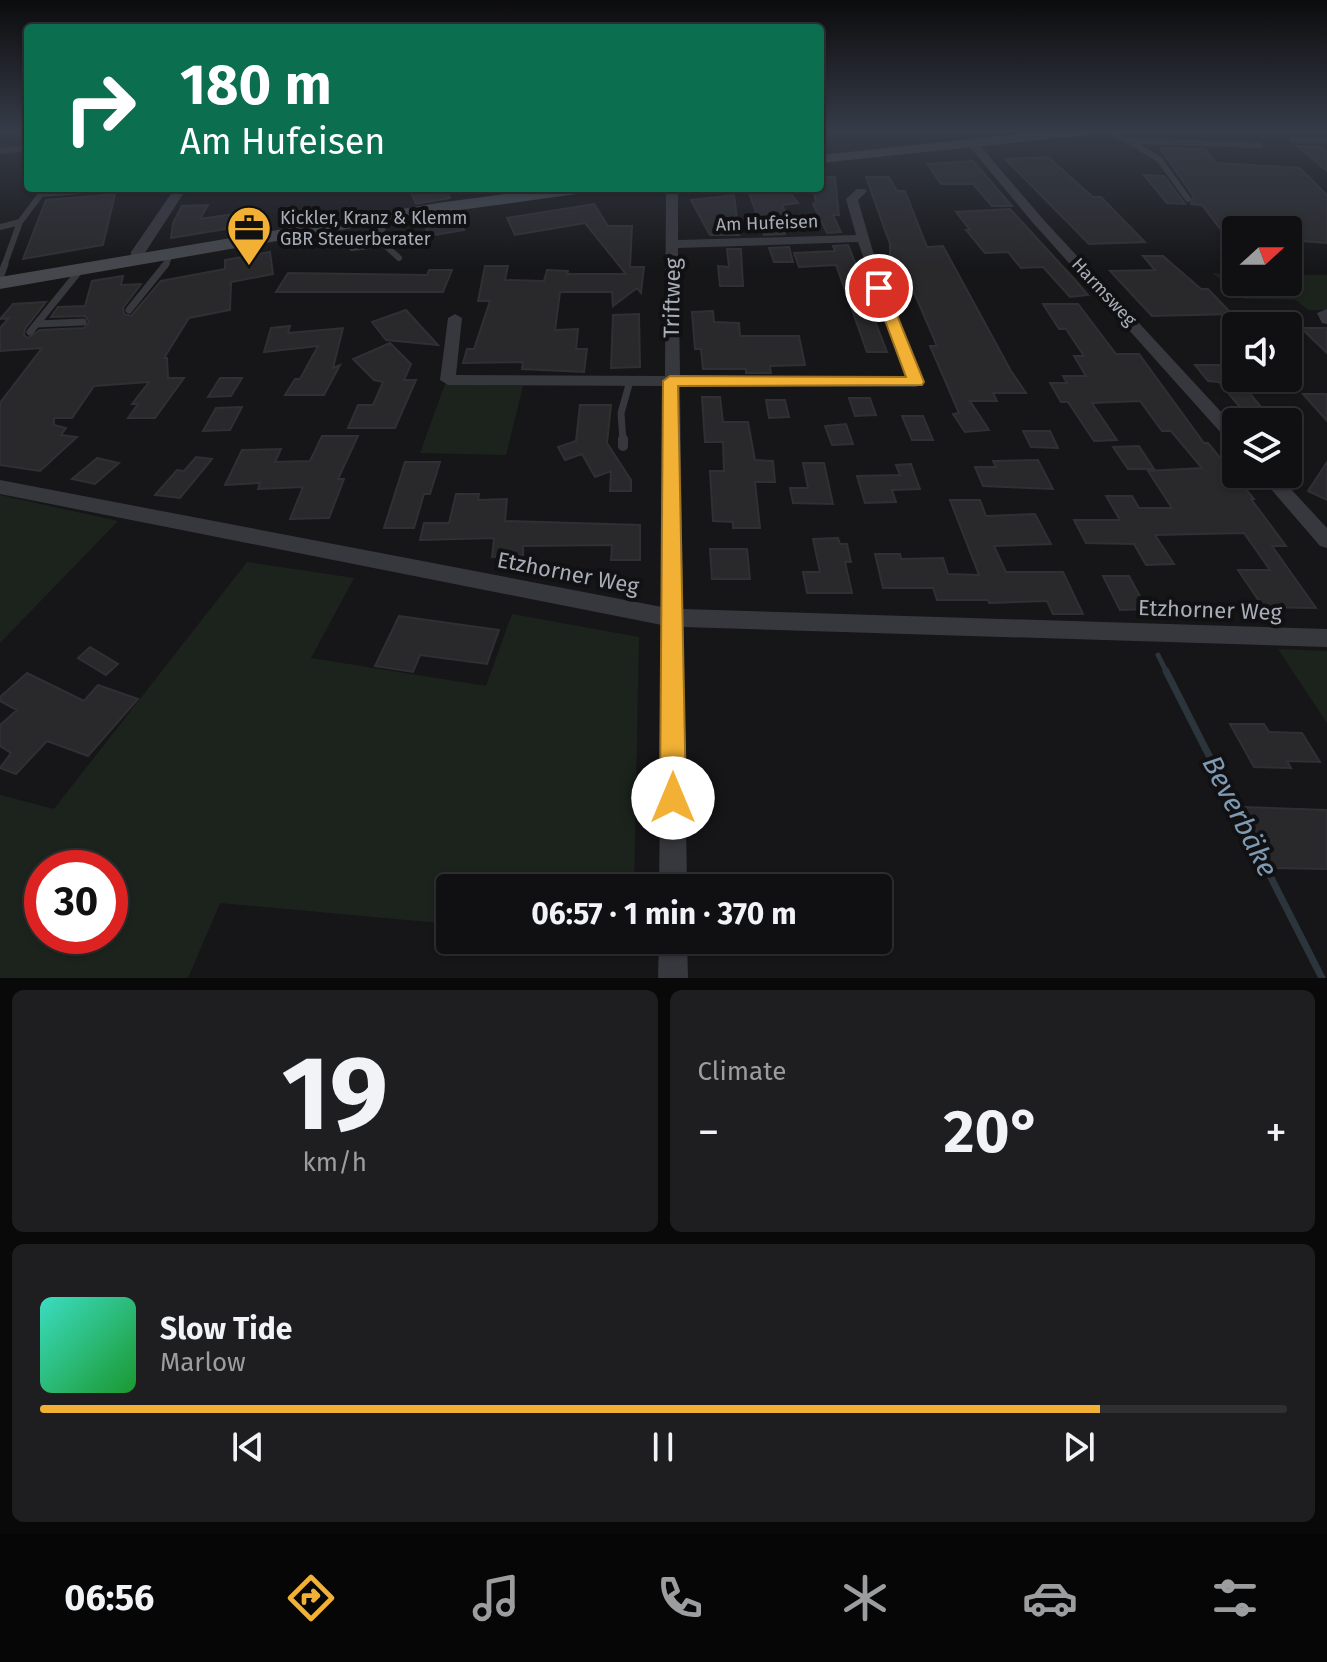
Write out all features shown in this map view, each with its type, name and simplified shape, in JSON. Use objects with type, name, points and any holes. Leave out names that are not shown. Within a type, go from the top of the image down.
[{"type":"street","name":"Harmsweg","points":[[1001,177],[1222,424]]},
{"type":"street","points":[[455,318],[448,380],[916,382],[862,238],[852,199],[861,191]]},
{"type":"street","points":[[135,259],[176,192]]},
{"type":"street","points":[[0,281],[560,192]]},
{"type":"street","name":"Triftweg","points":[[672,192],[673,874]]},
{"type":"street","name":"Am Hufeisen","points":[[674,244],[862,238]]},
{"type":"street","points":[[1327,313],[1324,313],[1327,320]]},
{"type":"street","name":"Etzhorner Weg","points":[[0,487],[673,618],[1327,638]]},
{"type":"street","points":[[1280,488],[1327,541]]},
{"type":"street","points":[[673,954],[673,978]]},
{"type":"lane","points":[[1172,177],[1188,199]]},
{"type":"lane","points":[[0,281],[20,222],[41,194],[47,192]]},
{"type":"lane","points":[[0,227],[20,222]]},
{"type":"lane","points":[[386,244],[352,248],[380,222],[386,244],[399,258]]},
{"type":"lane","points":[[129,310],[170,259],[171,253]]},
{"type":"lane","points":[[30,332],[81,269]]},
{"type":"lane","points":[[37,324],[83,322]]},
{"type":"lane","points":[[623,446],[621,413],[630,381]]},
{"type":"shaded area","points":[[1302,275],[1327,275],[1327,310],[1309,310],[1295,300],[1244,299],[1240,296],[1302,296]]},
{"type":"shaded area","points":[[445,384],[523,386],[506,455],[420,453]]},
{"type":"shaded area","points":[[0,495],[118,521],[0,643]]},
{"type":"shaded area","points":[[247,562],[354,578],[311,658],[486,686],[512,614],[639,637],[634,874],[436,874],[436,923],[220,903],[188,978],[0,978],[0,795],[54,809]]},
{"type":"shaded area","points":[[1278,649],[1327,651],[1327,723]]},
{"type":"building","points":[[824,177],[835,177],[839,215],[833,215],[841,232],[827,233],[813,204],[816,202],[814,192],[824,192]]},
{"type":"building","points":[[866,177],[889,177],[897,191],[905,191],[927,247],[943,246],[1026,393],[993,393],[997,401],[970,401],[989,430],[965,432],[953,414],[959,413],[930,346],[937,346],[910,283],[907,283],[896,258],[890,258],[890,244]]},
{"type":"building","points":[[936,177],[987,177],[1012,206],[992,206],[973,184],[941,184]]},
{"type":"building","points":[[1022,177],[1070,177],[1093,197],[1101,197],[1145,242],[1089,244]]},
{"type":"building","points":[[1145,177],[1164,177],[1185,204],[1167,203]]},
{"type":"building","points":[[1180,177],[1309,177],[1327,195],[1327,243],[1302,241],[1302,216],[1222,216],[1222,231],[1202,205],[1191,204],[1193,196]]},
{"type":"building","points":[[411,192],[447,192],[450,198],[416,204]]},
{"type":"building","points":[[790,192],[798,203],[782,205],[789,219],[781,219],[785,234],[764,235],[749,193]]},
{"type":"building","points":[[115,194],[103,245],[23,259],[46,200]]},
{"type":"building","points":[[734,195],[739,235],[710,235],[691,200]]},
{"type":"building","points":[[594,204],[608,226],[632,226],[630,267],[644,267],[641,293],[637,288],[613,306],[612,292],[560,292],[555,330],[578,329],[576,349],[587,349],[584,372],[522,369],[523,362],[463,363],[467,349],[474,349],[490,301],[478,301],[485,266],[508,266],[505,280],[544,281],[547,270],[568,271],[567,274],[626,274],[585,223],[515,235],[507,218]]},
{"type":"building","points":[[208,205],[200,219],[248,212],[250,225],[171,238],[173,223],[182,206]]},
{"type":"building","points":[[1010,209],[1088,295],[1070,297],[1043,267],[1021,268],[1008,252],[985,253],[956,212]]},
{"type":"building","points":[[457,213],[464,230],[429,236],[422,219]]},
{"type":"building","points":[[848,245],[887,352],[867,352],[836,265],[799,267],[794,253],[835,251],[833,246]]},
{"type":"building","points":[[789,247],[793,262],[774,262],[769,248]]},
{"type":"building","points":[[727,249],[741,249],[743,286],[720,286],[718,266],[729,267]]},
{"type":"building","points":[[270,252],[273,274],[231,282],[230,310],[189,318],[164,358],[167,358],[168,378],[184,378],[155,418],[128,418],[138,404],[132,404],[149,382],[94,386],[72,418],[54,418],[54,425],[66,428],[61,435],[77,437],[40,471],[0,465],[0,403],[42,348],[0,351],[0,328],[9,318],[0,319],[13,304],[46,302],[25,329],[24,335],[28,338],[40,330],[84,328],[89,322],[85,316],[51,317],[58,307],[85,306],[92,281],[123,276],[121,285],[141,284],[123,308],[124,314],[131,316],[161,281],[225,269],[225,260]]},
{"type":"building","points":[[1143,256],[1163,256],[1201,289],[1208,289],[1230,312],[1152,316],[1110,271],[1155,270]]},
{"type":"building","points":[[429,270],[452,270],[443,292],[276,292],[288,273],[427,275]]},
{"type":"building","points":[[1043,304],[1078,304],[1116,354],[1139,354],[1204,443],[1208,443],[1222,460],[1222,488],[1245,488],[1254,499],[1251,499],[1286,546],[1272,546],[1316,608],[1263,607],[1238,570],[1270,570],[1244,533],[1155,535],[1174,564],[1146,565],[1134,544],[1086,543],[1074,520],[1120,520],[1106,496],[1132,496],[1139,508],[1172,508],[1148,471],[1202,468],[1171,431],[1162,431],[1140,401],[1092,403],[1117,440],[1094,441],[1068,402],[1061,402],[1050,383],[1067,383],[1063,376],[1086,376],[1074,356],[1084,356],[1066,329],[1059,329]]},
{"type":"building","points":[[406,310],[438,345],[386,340],[372,322]]},
{"type":"building","points":[[713,311],[714,322],[739,323],[740,336],[799,336],[805,365],[770,366],[771,373],[746,373],[746,369],[703,369],[701,349],[695,349],[692,312]]},
{"type":"building","points":[[639,314],[640,367],[611,368],[613,315]]},
{"type":"building","points":[[290,326],[288,333],[343,328],[333,368],[340,365],[324,395],[285,395],[295,379],[300,379],[318,346],[264,352],[271,328]]},
{"type":"building","points":[[1302,328],[1327,328],[1327,353],[1302,329]]},
{"type":"building","points":[[390,343],[411,364],[404,380],[416,380],[395,428],[348,428],[358,405],[373,405],[383,382],[374,380],[353,359]]},
{"type":"building","points":[[1195,365],[1222,365],[1222,386],[1219,382],[1208,381]]},
{"type":"building","points":[[220,378],[242,378],[231,396],[208,397]]},
{"type":"building","points":[[1227,392],[1249,392],[1262,408],[1241,408]]},
{"type":"building","points":[[1303,394],[1327,394],[1327,421]]},
{"type":"building","points":[[702,397],[720,397],[723,422],[748,422],[755,460],[773,461],[775,482],[755,482],[760,528],[733,528],[733,522],[713,521],[710,471],[724,471],[723,442],[705,442]]},
{"type":"building","points":[[849,398],[870,398],[876,415],[855,416]]},
{"type":"building","points":[[766,400],[785,400],[789,417],[769,418]]},
{"type":"building","points":[[580,405],[611,405],[607,443],[631,480],[631,491],[610,491],[611,471],[595,477],[582,454],[565,460],[558,447],[576,441]]},
{"type":"building","points":[[242,407],[230,430],[203,431],[216,408]]},
{"type":"building","points":[[902,416],[923,416],[933,440],[912,440]]},
{"type":"building","points":[[846,424],[853,444],[832,445],[825,426]]},
{"type":"building","points":[[1023,431],[1050,431],[1058,448],[1031,447]]},
{"type":"building","points":[[322,436],[358,436],[338,479],[344,479],[329,518],[290,519],[303,487],[258,489],[260,483],[225,485],[242,450],[281,449],[275,462],[310,461]]},
{"type":"building","points":[[1139,446],[1154,469],[1128,469],[1113,447]]},
{"type":"building","points":[[196,457],[212,459],[180,498],[155,495],[177,470],[184,471]]},
{"type":"building","points":[[97,458],[119,463],[95,484],[72,479]]},
{"type":"building","points":[[1038,460],[1053,489],[983,486],[975,467],[996,467],[993,461]]},
{"type":"building","points":[[405,462],[440,462],[430,494],[424,494],[414,528],[384,528]]},
{"type":"building","points":[[1327,462],[1327,500],[1308,491]]},
{"type":"building","points":[[803,463],[824,463],[833,504],[793,503],[790,488],[808,488]]},
{"type":"building","points":[[911,464],[920,489],[892,490],[896,502],[865,503],[857,476],[900,475],[896,465]]},
{"type":"building","points":[[456,494],[479,494],[478,500],[507,499],[505,521],[640,525],[640,560],[611,560],[612,545],[523,546],[523,555],[492,557],[494,538],[420,540],[424,523],[449,523]]},
{"type":"building","points":[[950,500],[980,500],[986,516],[1035,514],[1051,544],[994,546],[1006,572],[1063,572],[1083,614],[1053,614],[1047,601],[989,603],[988,600],[937,600],[933,588],[883,588],[875,554],[900,554],[901,559],[943,558],[948,574],[979,575]]},
{"type":"building","points":[[838,538],[840,544],[847,544],[851,562],[845,562],[852,593],[807,593],[803,572],[820,572],[813,539]]},
{"type":"building","points":[[710,549],[747,549],[750,579],[712,579]]},
{"type":"building","points":[[1103,576],[1129,576],[1147,609],[1120,610]]},
{"type":"building","points":[[399,616],[499,630],[487,664],[420,655],[413,672],[375,666]]},
{"type":"building","points":[[90,647],[118,664],[106,675],[78,658]]},
{"type":"building","points":[[27,673],[84,701],[98,685],[138,699],[88,756],[47,741],[16,774],[0,768],[11,753],[0,746],[0,725],[17,710],[0,701],[0,697]]},
{"type":"building","points":[[1230,724],[1264,724],[1269,732],[1302,733],[1320,762],[1287,761],[1291,768],[1254,767]]},
{"type":"building","points":[[1244,807],[1327,810],[1327,869],[1274,868]]},
{"type":"waterway","name":"Beverbäke","points":[[1158,655],[1166,671]]},
{"type":"waterway","name":"Beverbäke","points":[[1166,671],[1322,978]]},
{"type":"place","name":"Kickler, Kranz & Klemm GBR Steuerberater","points":[[249,267]]},
{"type":"route","points":[[673,798],[674,600],[670,381],[916,382],[879,288]]}]
